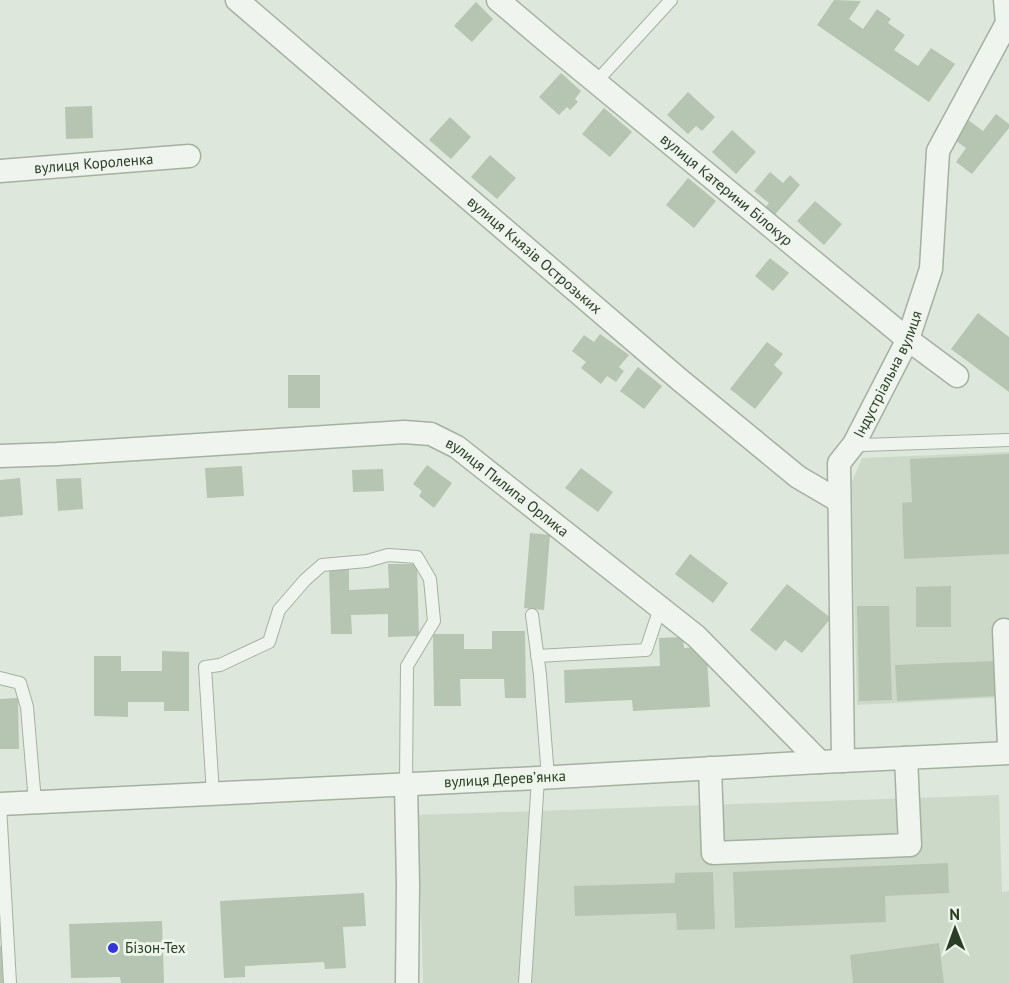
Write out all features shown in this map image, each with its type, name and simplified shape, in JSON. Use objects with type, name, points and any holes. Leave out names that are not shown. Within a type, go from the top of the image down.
[{"type":"street","name":"вулиця Князів Острозьких","points":[[237,0],[689,388],[798,477],[839,501]]},
{"type":"street","name":"вулиця Катерини Білокур","points":[[498,0],[908,339],[957,376]]},
{"type":"street","name":"Індустріальна вулиця","points":[[843,761],[839,463],[854,444],[908,339],[931,269],[938,151],[1006,23],[1005,0]]},
{"type":"street","name":"вулиця Короленка","points":[[0,171],[189,156]]},
{"type":"street","name":"вулиця Пилипа Орлика","points":[[0,456],[404,432],[430,434],[457,447],[696,636],[820,762]]},
{"type":"street","points":[[1004,630],[1009,745]]},
{"type":"street","name":"вулиця Деревʼянка","points":[[0,805],[1009,753]]},
{"type":"street","points":[[710,768],[713,853],[910,845],[906,758]]},
{"type":"street","points":[[406,784],[408,983]]},
{"type":"lane","points":[[596,82],[671,0]]},
{"type":"lane","points":[[848,451],[862,446],[1009,440]]},
{"type":"lane","points":[[213,794],[205,667],[220,665],[269,642],[279,610],[305,580],[322,565],[367,561],[388,555],[417,556],[430,579],[434,621],[407,666],[403,690],[406,784]]},
{"type":"lane","points":[[537,656],[646,650],[660,608]]},
{"type":"lane","points":[[525,983],[543,777],[537,656],[532,615]]},
{"type":"lane","points":[[0,678],[20,683],[27,707],[35,802]]},
{"type":"lane","points":[[0,805],[3,910],[10,983]]},
{"type":"shaded area","points":[[1009,452],[1009,697],[857,705],[852,482],[862,458]]},
{"type":"shaded area","points":[[999,795],[1002,892],[1009,891],[1009,983],[423,983],[418,815]]},
{"type":"building","points":[[834,0],[861,1],[849,19],[863,29],[877,9],[891,19],[888,23],[905,35],[894,50],[918,66],[931,48],[955,64],[929,102],[817,25]]},
{"type":"building","points":[[476,2],[493,19],[472,42],[454,26]]},
{"type":"building","points":[[561,73],[581,91],[575,99],[578,102],[570,110],[567,107],[559,115],[539,97]]},
{"type":"building","points":[[688,92],[715,117],[702,131],[696,126],[688,134],[667,115]]},
{"type":"building","points":[[92,106],[93,138],[66,139],[65,107]]},
{"type":"building","points":[[604,108],[632,132],[610,157],[582,134]]},
{"type":"building","points":[[996,114],[1009,124],[1009,128],[972,174],[956,162],[966,148],[955,140],[968,120],[983,131]]},
{"type":"building","points":[[450,117],[471,137],[451,159],[429,140]]},
{"type":"building","points":[[732,130],[756,152],[736,174],[712,152]]},
{"type":"building","points":[[490,155],[516,178],[497,199],[471,177]]},
{"type":"building","points":[[770,172],[783,183],[790,175],[800,185],[773,217],[764,209],[769,203],[754,191]]},
{"type":"building","points":[[688,178],[716,201],[694,228],[666,205]]},
{"type":"building","points":[[815,201],[842,224],[824,245],[797,221]]},
{"type":"building","points":[[770,258],[789,273],[773,291],[755,276]]},
{"type":"building","points":[[978,313],[1009,337],[1009,392],[951,349]]},
{"type":"building","points":[[600,334],[629,355],[619,367],[624,371],[616,382],[607,376],[601,384],[581,368],[586,362],[572,351],[584,335],[594,342]]},
{"type":"building","points":[[767,342],[783,354],[774,365],[783,373],[755,409],[730,389]]},
{"type":"building","points":[[638,367],[662,386],[644,409],[620,391]]},
{"type":"building","points":[[288,375],[320,375],[320,408],[288,408]]},
{"type":"building","points":[[1009,454],[1009,554],[904,559],[902,503],[912,502],[910,459]]},
{"type":"building","points":[[427,465],[452,483],[434,508],[419,496],[422,491],[413,484]]},
{"type":"building","points":[[242,466],[244,496],[207,498],[205,468]]},
{"type":"building","points":[[581,468],[613,492],[598,512],[565,488]]},
{"type":"building","points":[[383,469],[384,491],[353,492],[352,470]]},
{"type":"building","points":[[20,478],[23,515],[0,517],[0,480]]},
{"type":"building","points":[[81,478],[83,509],[58,511],[56,479]]},
{"type":"building","points":[[530,533],[550,535],[544,610],[524,608]]},
{"type":"building","points":[[690,554],[728,583],[713,603],[675,574]]},
{"type":"building","points":[[388,564],[417,564],[419,636],[388,637],[388,614],[351,615],[352,634],[331,634],[329,569],[349,569],[349,590],[389,588]]},
{"type":"building","points":[[787,584],[831,618],[802,653],[785,640],[776,651],[750,630]]},
{"type":"building","points":[[951,586],[951,627],[916,627],[916,587]]},
{"type":"building","points":[[857,606],[889,606],[892,700],[859,701]]},
{"type":"building","points":[[492,631],[525,631],[526,698],[505,698],[504,679],[460,679],[461,706],[434,706],[433,634],[464,634],[464,649],[492,649]]},
{"type":"building","points":[[683,637],[684,648],[700,647],[707,659],[710,707],[633,711],[632,700],[565,703],[564,670],[660,666],[659,638]]},
{"type":"building","points":[[162,651],[189,652],[189,711],[164,711],[164,702],[128,702],[128,717],[94,716],[94,656],[121,656],[121,671],[162,671]]},
{"type":"building","points":[[994,661],[995,696],[897,701],[895,665]]},
{"type":"building","points":[[18,698],[19,749],[0,749],[0,699]]},
{"type":"building","points":[[948,863],[949,893],[885,896],[886,922],[735,928],[733,872]]},
{"type":"building","points":[[713,872],[715,929],[677,930],[676,913],[575,916],[574,886],[675,883],[675,873]]},
{"type":"building","points":[[364,893],[366,926],[343,927],[346,968],[325,969],[324,962],[245,966],[245,977],[224,978],[220,901]]},
{"type":"building","points":[[162,921],[164,983],[121,983],[120,977],[71,978],[69,924]]},
{"type":"building","points":[[939,943],[944,983],[853,983],[850,955]]},
{"type":"building","points":[[0,946],[2,946],[3,983],[0,983]]},
{"type":"place","name":"Бізон-Тех","points":[[113,948]]}]
